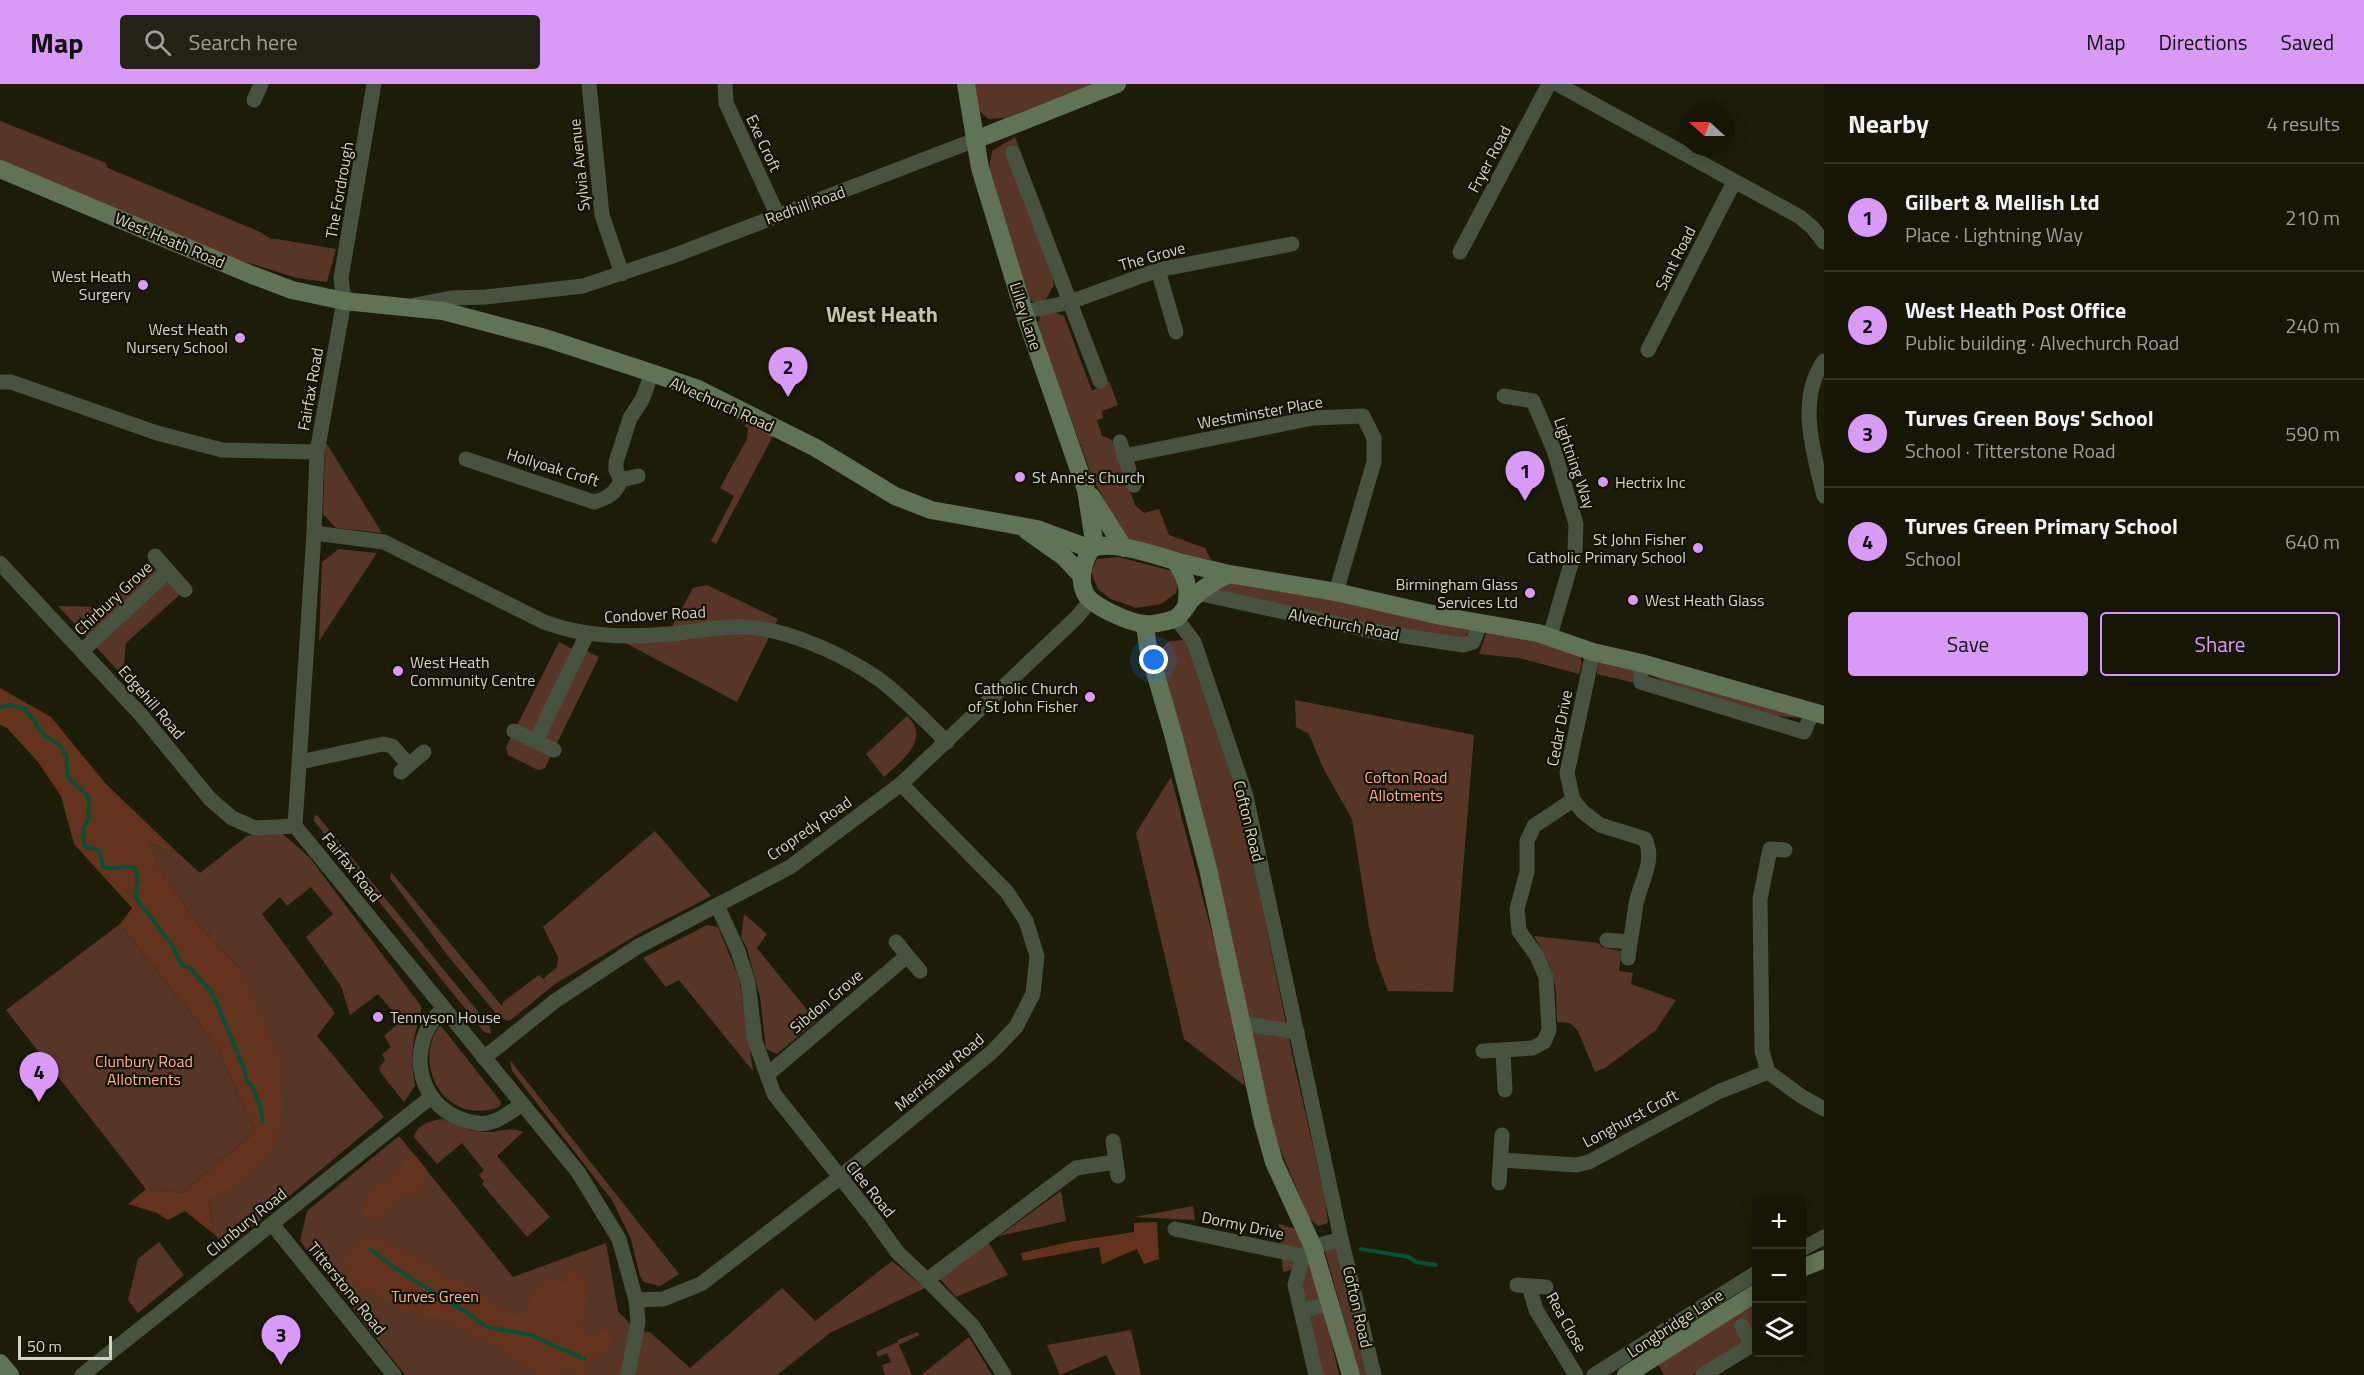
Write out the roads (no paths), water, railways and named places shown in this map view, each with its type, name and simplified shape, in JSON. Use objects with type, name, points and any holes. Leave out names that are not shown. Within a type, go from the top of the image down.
[{"type":"street","points":[[254,100],[261,84]]},
{"type":"street","name":"The Fordrough","points":[[344,301],[341,278],[374,84]]},
{"type":"street","name":"Sylvia Avenue","points":[[589,84],[602,215],[622,274]]},
{"type":"street","name":"Exe Croft","points":[[725,84],[726,103],[777,214]]},
{"type":"street","name":"Lilley Lane","points":[[966,84],[980,168],[1024,312],[1086,490],[1093,541]]},
{"type":"street","name":"Redhill Road","points":[[344,301],[410,306],[451,298],[486,297],[583,286],[622,274],[1117,84]]},
{"type":"street","name":"Fryer Road","points":[[1460,252],[1550,84]]},
{"type":"street","points":[[1557,84],[1800,217],[1824,242]]},
{"type":"street","points":[[1013,153],[1100,381]]},
{"type":"street","name":"West Heath Road","points":[[0,170],[252,276],[292,290],[344,301]]},
{"type":"street","name":"Sant Road","points":[[1648,350],[1734,182]]},
{"type":"street","name":"The Grove","points":[[1024,312],[1070,302],[1158,270],[1292,244]]},
{"type":"street","points":[[1158,270],[1176,332]]},
{"type":"street","points":[[482,321],[486,297]]},
{"type":"street","name":"Fairfax Road","points":[[344,301],[317,452],[315,533],[295,826],[578,1172],[619,1239],[636,1300],[638,1322],[628,1375]]},
{"type":"street","name":"Alvechurch Road","points":[[410,306],[443,311],[545,339],[698,389],[816,448],[895,496],[931,510],[1093,541]]},
{"type":"street","points":[[1824,361],[1811,396],[1809,430],[1824,496]]},
{"type":"street","name":"Hollyoak Croft","points":[[621,480],[616,470],[616,462],[630,418],[642,400],[652,373]]},
{"type":"street","points":[[0,382],[11,382],[158,433],[222,450],[317,452]]},
{"type":"street","name":"Lightning Way","points":[[1504,396],[1533,401],[1554,450],[1576,524],[1575,550],[1550,636]]},
{"type":"street","name":"Westminster Place","points":[[1134,485],[1122,449],[1313,418],[1363,416],[1374,438],[1374,462],[1335,592]]},
{"type":"street","name":"Hollyoak Croft","points":[[466,459],[594,502],[611,495],[621,480],[638,476]]},
{"type":"street","name":"Lilley Lane","points":[[1086,490],[1124,548]]},
{"type":"street","name":"Alvechurch Road","points":[[1022,528],[1064,557],[1081,575]]},
{"type":"street","name":"Condover Road","points":[[315,533],[384,542],[544,622],[568,631],[614,637],[738,627],[771,631],[812,643],[881,681],[947,742]]},
{"type":"street","points":[[1186,606],[1187,583],[1175,561],[1093,541],[1081,575],[1083,591],[1090,601],[1111,613],[1145,624],[1186,606],[1216,580],[1229,574]]},
{"type":"street","name":"Chirbury Grove","points":[[155,556],[185,590]]},
{"type":"street","name":"Alvechurch Road","points":[[1175,561],[1229,574],[1335,592],[1480,624],[1550,636],[1593,652],[1641,663],[1819,713]]},
{"type":"street","name":"Edgehill Road","points":[[0,563],[142,716],[210,799],[232,818],[255,828],[295,826]]},
{"type":"street","name":"Chirbury Grove","points":[[82,651],[168,572]]},
{"type":"street","name":"Cropredy Road","points":[[484,1058],[559,998],[637,947],[790,867],[902,784],[1090,601]]},
{"type":"street","name":"Alvechurch Road","points":[[1186,606],[1463,645],[1473,642],[1480,624]]},
{"type":"street","name":"Cofton Road","points":[[1186,606],[1194,642],[1246,796],[1341,1239],[1374,1375]]},
{"type":"street","name":"Cofton Road","points":[[1145,624],[1148,648],[1209,869],[1240,1023],[1274,1162],[1308,1252],[1331,1304],[1351,1375]]},
{"type":"street","points":[[536,741],[587,634]]},
{"type":"street","name":"Cedar Drive","points":[[1573,800],[1567,773],[1593,652]]},
{"type":"street","points":[[514,731],[554,750]]},
{"type":"street","points":[[300,762],[383,744],[392,746],[405,769],[424,752]]},
{"type":"street","name":"Merrishaw Road","points":[[636,1300],[663,1299],[701,1284],[839,1178],[993,1052],[1016,1026],[1033,994],[1037,956],[1026,921],[1007,892],[902,784]]},
{"type":"street","points":[[1483,1052],[1533,1048],[1544,1042],[1549,1030],[1546,977],[1537,956],[1519,931],[1517,909],[1527,872],[1527,841],[1534,826],[1573,800],[1583,812],[1600,825],[1645,839],[1649,846],[1649,861],[1637,901],[1628,958]]},
{"type":"street","points":[[1785,850],[1770,849],[1760,899],[1762,1039],[1768,1072],[1801,1096],[1824,1109]]},
{"type":"street","name":"Clee Road","points":[[717,905],[738,951],[748,982],[755,1041],[774,1094],[898,1253],[973,1326],[1004,1375]]},
{"type":"street","points":[[1607,940],[1630,942]]},
{"type":"street","points":[[896,942],[920,971]]},
{"type":"street","name":"Sibdon Grove","points":[[768,1074],[907,956]]},
{"type":"street","points":[[444,1008],[434,1018],[423,1038],[419,1062],[424,1086],[431,1097],[443,1109],[478,1124],[502,1118],[522,1104]]},
{"type":"street","points":[[1240,1023],[1297,1032]]},
{"type":"street","points":[[1503,1050],[1505,1090]]},
{"type":"street","name":"Longhurst Croft","points":[[1502,1160],[1576,1165],[1589,1162],[1718,1092],[1768,1072]]},
{"type":"street","name":"Clunbury Road","points":[[82,1375],[431,1097]]},
{"type":"street","points":[[1499,1183],[1503,1135]]},
{"type":"street","points":[[927,1280],[1076,1168],[1117,1169],[1113,1141]]},
{"type":"street","name":"Titterstone Road","points":[[272,1224],[394,1375]]},
{"type":"street","name":"Dormy Drive","points":[[1175,1229],[1308,1252]]},
{"type":"street","points":[[1806,1247],[1824,1237]]},
{"type":"street","points":[[1316,1375],[1294,1285],[1308,1252],[1341,1239]]},
{"type":"street","points":[[1806,1266],[1824,1259]]},
{"type":"street","name":"Longbridge Lane","points":[[1594,1375],[1752,1276]]},
{"type":"street","name":"Rea Close","points":[[1546,1287],[1523,1286],[1576,1375]]},
{"type":"street","name":"Longbridge Lane","points":[[1626,1375],[1644,1370],[1752,1296]]},
{"type":"street","name":"Cofton Road","points":[[1300,1310],[1331,1304]]},
{"type":"street","points":[[1703,1375],[1752,1345],[1742,1326]]},
{"type":"street","points":[[0,1363],[10,1375]]},
{"type":"waterway","points":[[0,707],[10,705],[25,709],[45,735],[60,746],[67,757],[67,773],[70,780],[88,796],[89,819],[83,828],[84,846],[99,850],[103,867],[135,868],[138,880],[135,897],[172,945],[182,965],[190,968],[212,992],[244,1068],[247,1082],[251,1084],[260,1105],[263,1121]]},
{"type":"waterway","points":[[370,1249],[395,1268],[487,1327],[531,1335],[584,1359]]},
{"type":"waterway","points":[[1361,1249],[1409,1257],[1416,1262],[1436,1265]]},
{"type":"place","name":"West Heath Surgery","points":[[143,285]]},
{"type":"place","name":"West Heath Nursery School","points":[[240,338]]},
{"type":"place","name":"West Heath Post Office","points":[[788,397]]},
{"type":"place","name":"St Anne's Church","points":[[1020,477]]},
{"type":"place","name":"Hectrix Inc","points":[[1603,482]]},
{"type":"place","name":"Gilbert & Mellish Ltd","points":[[1525,501]]},
{"type":"place","name":"St John Fisher Catholic Primary School","points":[[1698,548]]},
{"type":"place","name":"Birmingham Glass Services Ltd","points":[[1530,593]]},
{"type":"place","name":"West Heath Glass","points":[[1633,600]]},
{"type":"place","name":"West Heath Community Centre","points":[[398,671]]},
{"type":"place","name":"Catholic Church of St John Fisher","points":[[1090,697]]},
{"type":"place","name":"Tennyson House","points":[[378,1017]]},
{"type":"place","name":"Turves Green Primary School","points":[[39,1102]]},
{"type":"place","name":"Turves Green Boys' School","points":[[281,1365]]},
{"type":"district","name":"West Heath","points":[[882,314]]},
{"type":"park label","name":"Cofton Road Allotments","points":[[1406,786]]},
{"type":"park label","name":"Clunbury Road Allotments","points":[[144,1070]]},
{"type":"park label","name":"Turves Green","points":[[435,1296]]}]
